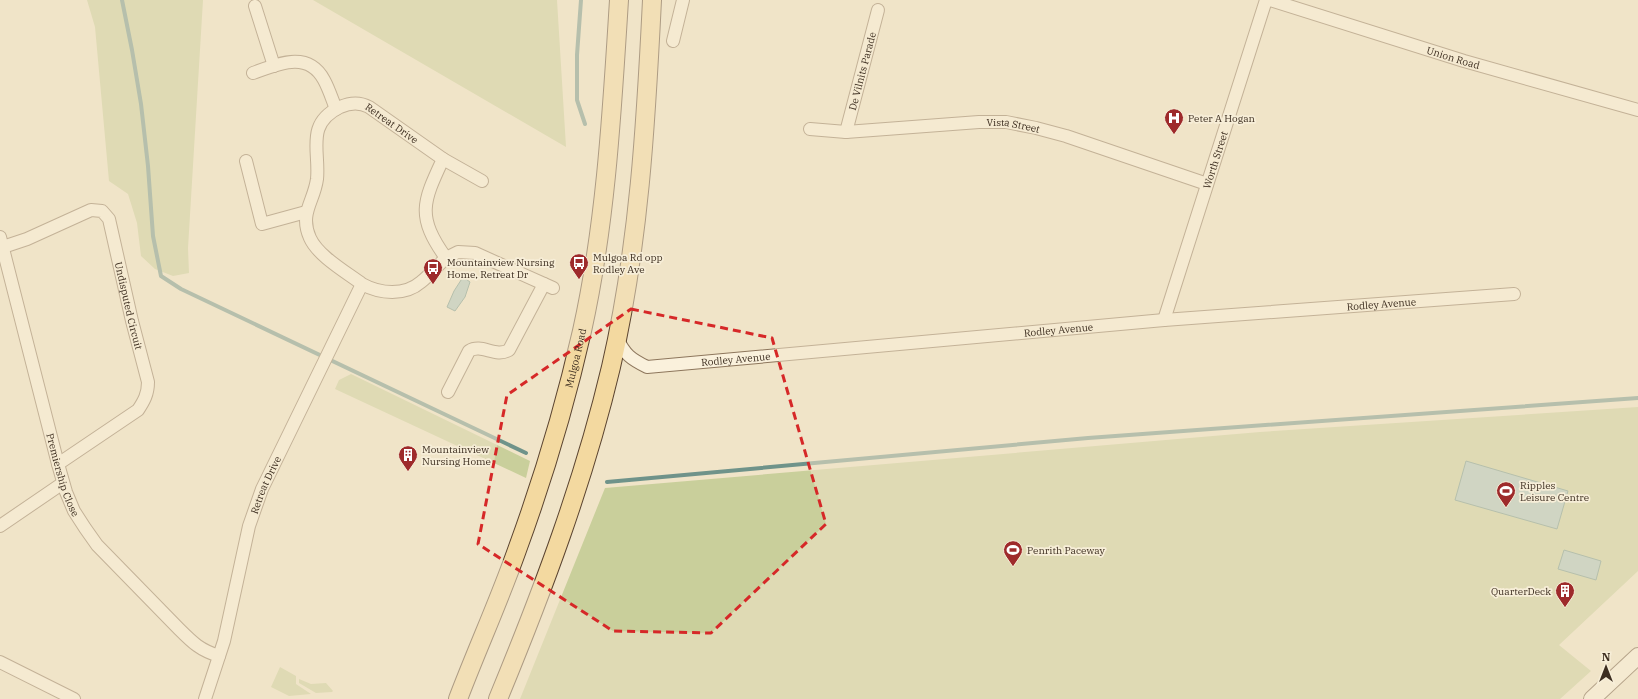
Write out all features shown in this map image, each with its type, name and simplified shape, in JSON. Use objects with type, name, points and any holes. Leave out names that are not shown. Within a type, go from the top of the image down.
[{"type":"main road","name":"Mulgoa Road","points":[[458,699],[516,552],[544,472],[559,421],[582,331],[603,205],[613,100],[619,0]]},
{"type":"main road","points":[[498,699],[541,593],[576,492],[597,418],[617,338],[632,250],[639,193],[647,113],[652,0]]},
{"type":"street","points":[[672,41],[683,0]]},
{"type":"street","name":"Worth Street","points":[[1164,320],[1266,0]]},
{"type":"street","name":"Union Road","points":[[1270,0],[1464,61],[1638,110]]},
{"type":"street","points":[[255,6],[274,66]]},
{"type":"street","name":"De Vilnits Parade","points":[[846,132],[878,10]]},
{"type":"street","points":[[253,73],[287,62],[302,62],[314,68],[324,79],[336,109],[324,120],[317,132],[315,145],[318,168],[317,180],[306,212],[305,222],[312,242],[324,255],[362,284],[387,292],[404,291],[422,281],[446,258],[458,252],[475,253],[485,256],[548,286],[509,350],[502,353],[479,348],[469,351],[448,392]]},
{"type":"street","name":"Retreat Drive","points":[[336,109],[352,104],[365,105],[443,159],[482,181]]},
{"type":"street","name":"Vista Street","points":[[810,129],[846,132],[979,122],[1006,122],[1066,136],[1207,184]]},
{"type":"street","points":[[443,159],[427,196],[426,210],[431,235],[446,258]]},
{"type":"street","points":[[246,160],[262,224],[306,212]]},
{"type":"street","name":"Undisputed Circuit","points":[[1,242],[26,239],[81,213],[91,210],[102,211],[109,219],[132,321],[148,382],[148,391],[138,410],[58,464]]},
{"type":"street","name":"Premiership Close","points":[[1,242],[63,483],[74,511],[97,545],[191,641],[204,651],[219,656]]},
{"type":"street","name":"Retreat Drive","points":[[205,699],[219,656],[254,509],[270,469],[362,284]]},
{"type":"street","name":"Rodley Avenue","points":[[617,338],[625,353],[647,367],[1164,320],[1514,294]]},
{"type":"street","points":[[0,526],[63,483]]},
{"type":"street","points":[[1592,699],[1638,656]]},
{"type":"street","points":[[0,662],[74,699]]},
{"type":"highlighted area","points":[[631,309],[772,338],[826,524],[711,633],[613,631],[478,544],[507,395]]},
{"type":"green space","points":[[87,0],[203,0],[188,248],[189,273],[173,276],[155,269],[141,256],[137,223],[128,194],[109,181],[95,27]]},
{"type":"green space","points":[[313,0],[557,0],[566,147]]},
{"type":"green space","points":[[351,374],[530,461],[526,478],[335,389],[339,380]]},
{"type":"green space","name":"Penrith Paceway","points":[[1638,407],[1638,571],[1559,645],[1591,671],[1560,699],[520,699],[605,488],[1260,432]]},
{"type":"green space","points":[[280,667],[296,676],[296,684],[311,694],[289,696],[271,687]]},
{"type":"green space","points":[[299,679],[311,684],[326,683],[333,691],[316,693],[299,683]]},
{"type":"water","points":[[463,277],[470,282],[465,297],[455,311],[447,307],[454,291]]},
{"type":"water","points":[[1466,461],[1568,491],[1557,529],[1455,500]]},
{"type":"water","points":[[1564,550],[1601,561],[1596,580],[1558,569]]},
{"type":"waterway","points":[[122,0],[141,104],[148,166],[153,236],[161,276],[181,289],[526,453]]},
{"type":"waterway","points":[[581,0],[577,55],[577,100],[585,124]]},
{"type":"waterway","points":[[607,482],[1088,438],[1638,398]]},
{"type":"place","name":"Peter A Hogan","points":[[1174,135]]},
{"type":"place","name":"Mulgoa Rd opp Rodley Ave","points":[[579,280]]},
{"type":"place","name":"Mountainview Nursing Home, Retreat Dr","points":[[433,285]]},
{"type":"place","name":"Mountainview Nursing Home","points":[[408,472]]},
{"type":"place","name":"Ripples Leisure Centre","points":[[1506,508]]},
{"type":"place","name":"Penrith Paceway","points":[[1013,567]]},
{"type":"place","name":"QuarterDeck","points":[[1565,608]]}]
